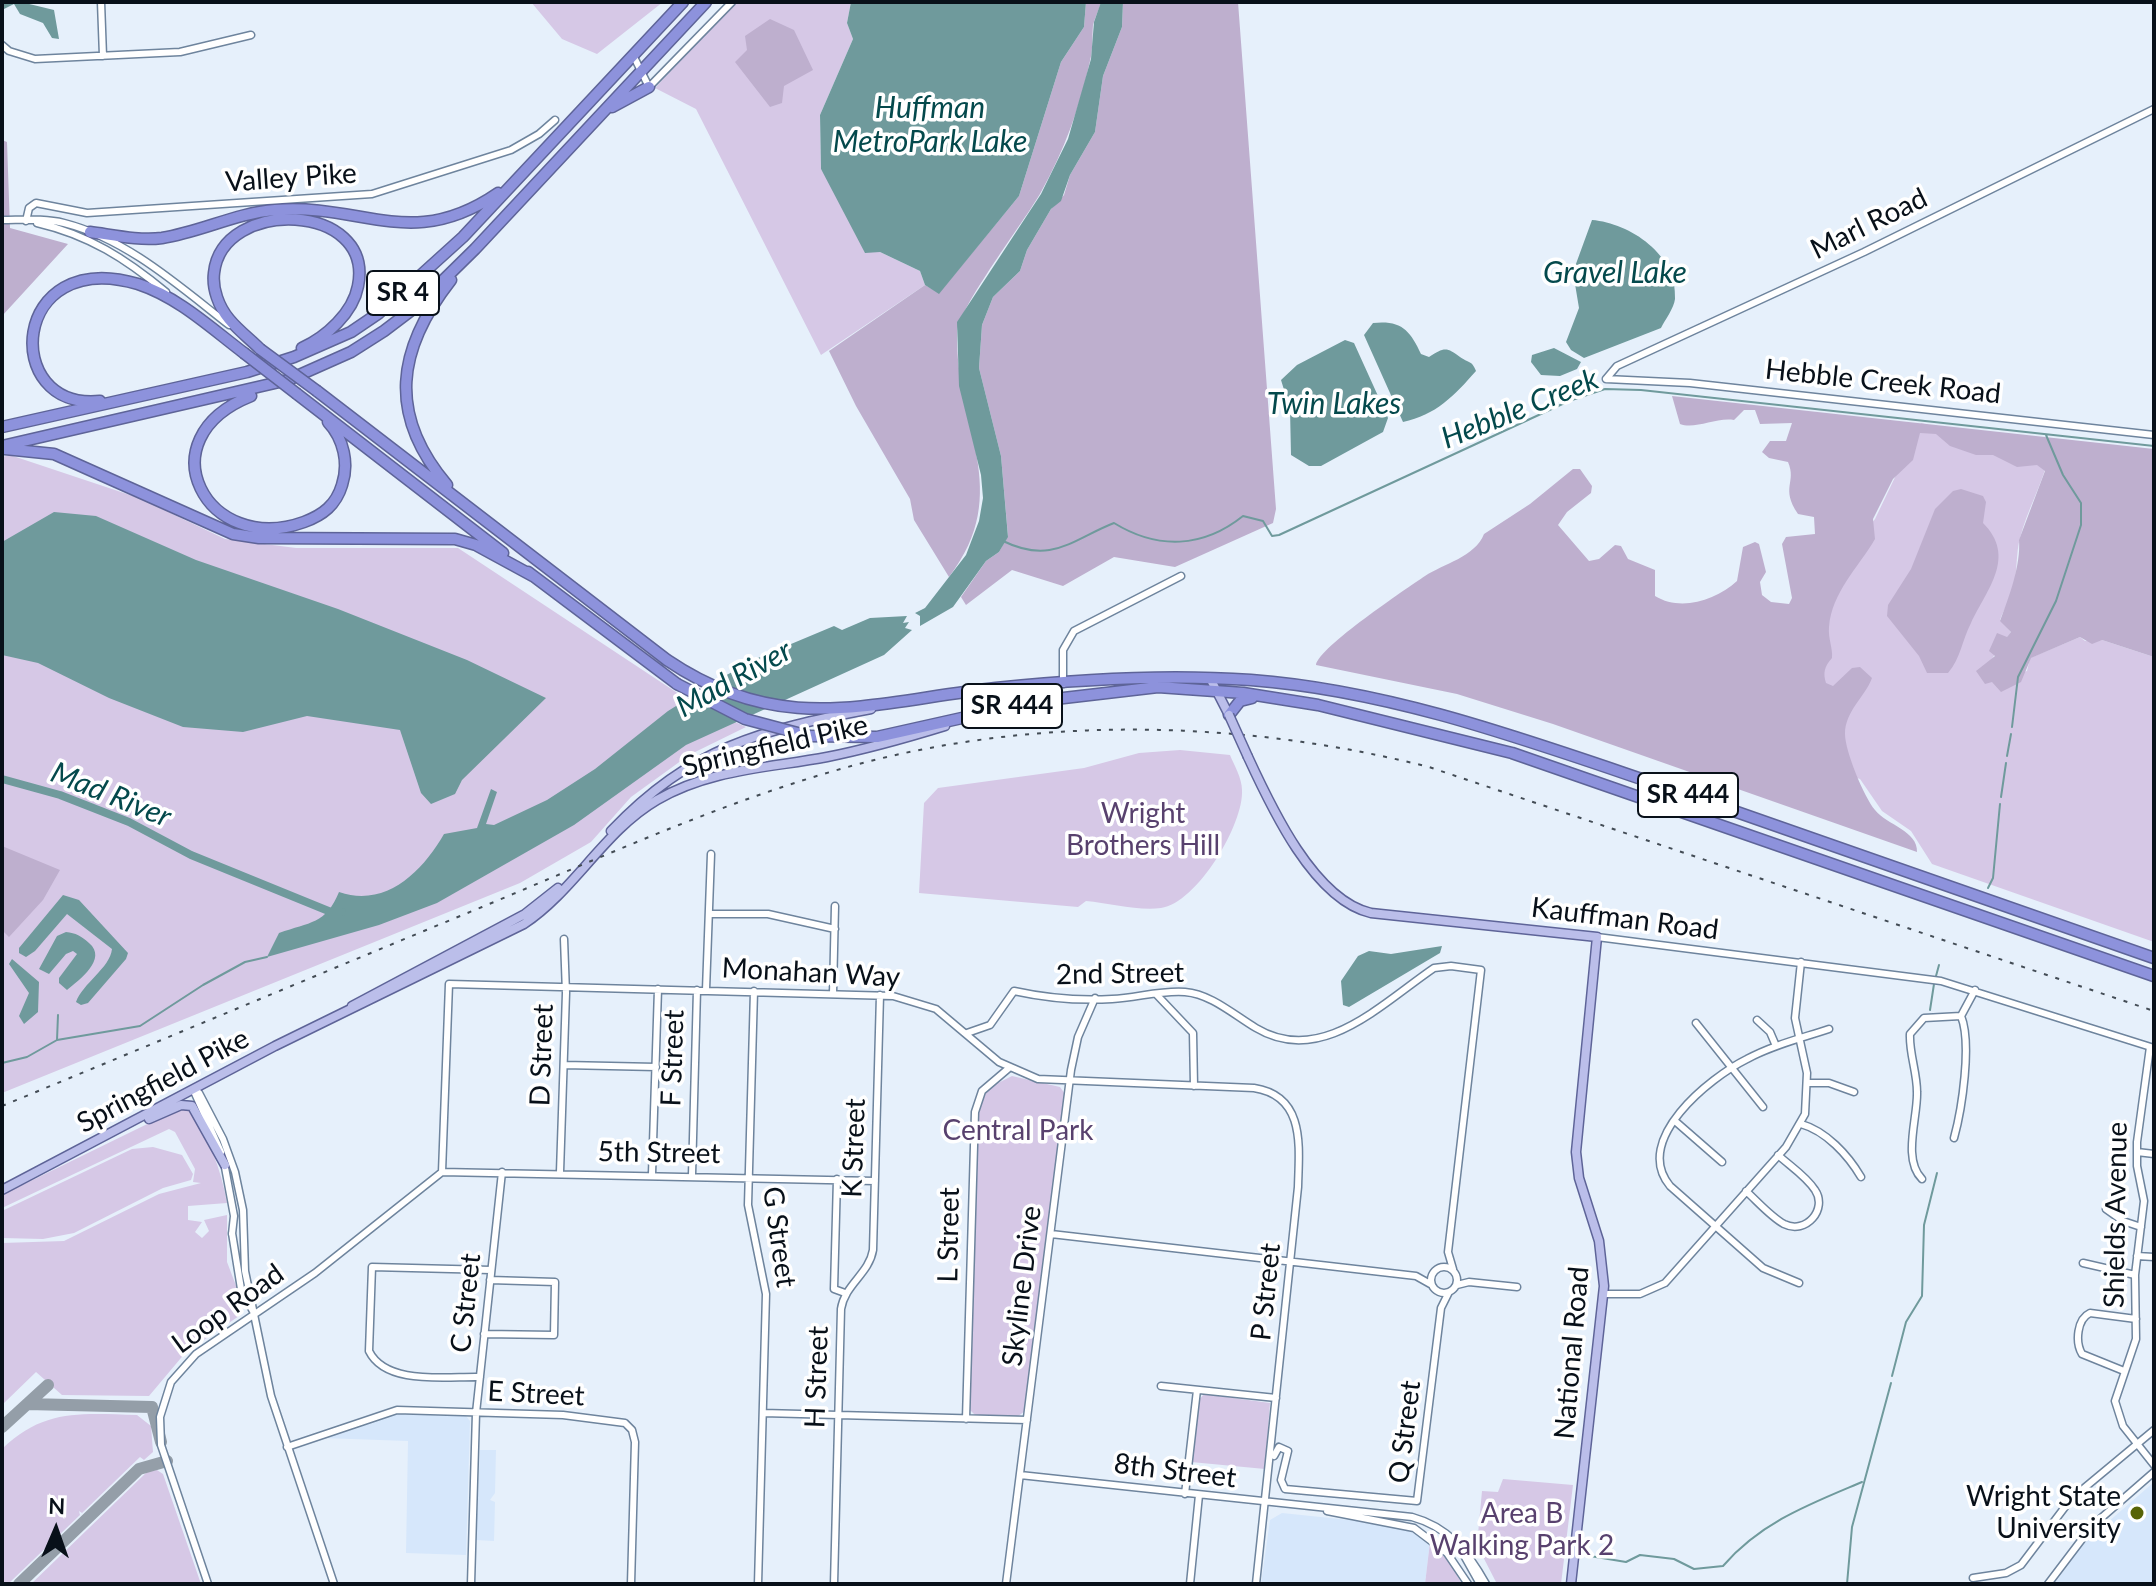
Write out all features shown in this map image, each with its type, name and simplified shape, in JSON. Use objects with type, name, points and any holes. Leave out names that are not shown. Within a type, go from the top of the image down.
[{"type":"highway","name":"SR 4","points":[[2,427],[130,400],[267,365],[321,346],[379,313],[463,237],[683,2]]},
{"type":"highway","name":"SR 4","points":[[2,448],[288,380],[351,352],[417,306],[475,249],[706,2]]},
{"type":"highway","points":[[600,114],[649,87]]},
{"type":"highway","points":[[90,232],[160,238],[240,216],[293,209],[418,225],[461,214],[513,182]]},
{"type":"highway","points":[[260,349],[228,319],[218,298],[214,271],[224,246],[245,228],[267,223],[302,220],[337,230],[349,242],[357,258],[360,275],[356,297],[345,313],[310,345],[267,365]]},
{"type":"highway","points":[[458,499],[433,469],[420,445],[410,417],[408,366],[420,322],[475,249]]},
{"type":"highway","points":[[31,306],[64,287],[107,280],[139,285],[185,308]]},
{"type":"highway","name":"SR 444","points":[[185,308],[677,684],[745,719],[809,736],[877,737],[1064,696],[1158,687],[1218,691],[1337,709],[1512,753],[2154,976]]},
{"type":"highway","name":"SR 444","points":[[260,349],[627,630],[697,679],[755,702],[816,711],[974,691],[1210,678],[1319,690],[1484,727],[2154,958]]},
{"type":"highway","points":[[288,380],[240,401],[220,415],[202,434],[194,451],[193,468],[197,486],[210,505],[229,518],[250,526],[295,525],[330,508],[340,493],[345,476],[342,444],[332,426],[297,394]]},
{"type":"highway","points":[[37,389],[69,400],[130,400]]},
{"type":"highway","points":[[2,448],[54,454],[233,534],[259,538],[455,539],[476,545],[533,576]]},
{"type":"highway","points":[[1229,715],[1248,698],[1337,709]]},
{"type":"main road","name":"Kauffman Road","points":[[1210,678],[1248,757],[1300,851],[1333,893],[1350,905],[1371,913],[1597,937]]},
{"type":"main road","name":"Springfield Pike","points":[[344,1011],[359,999],[484,937],[547,898],[639,802],[669,777],[704,756],[741,740],[784,727],[974,691]]},
{"type":"main road","name":"Springfield Pike","points":[[2,1190],[539,913],[625,825],[675,790],[730,772],[888,743],[995,710]]},
{"type":"main road","name":"National Road","points":[[1571,1584],[1604,1294],[1602,1257],[1579,1178],[1576,1152],[1597,937]]},
{"type":"main road","points":[[108,1136],[188,1105],[197,1111],[225,1165]]},
{"type":"street","points":[[101,2],[103,56]]},
{"type":"street","points":[[633,55],[649,87],[732,2]]},
{"type":"street","points":[[2,45],[9,51],[35,59],[180,52],[251,35]]},
{"type":"street","name":"Marl Road","points":[[1606,379],[1617,366],[1864,252],[2154,109]]},
{"type":"street","name":"Valley Pike","points":[[26,221],[29,208],[36,203],[87,213],[372,194],[511,150],[539,134],[555,120]]},
{"type":"street","points":[[2,220],[63,223],[125,249],[165,275],[260,349]]},
{"type":"street","points":[[26,221],[73,232],[97,243],[128,261],[185,308]]},
{"type":"street","name":"Hebble Creek Road","points":[[1606,379],[1690,383],[2154,435]]},
{"type":"street","points":[[1063,684],[1061,663],[1066,642],[1081,625],[1181,576]]},
{"type":"street","name":"F Street","points":[[706,990],[711,854]]},
{"type":"street","points":[[833,993],[835,906]]},
{"type":"street","points":[[709,914],[768,914],[835,929]]},
{"type":"street","name":"Kauffman Road","points":[[1597,937],[1911,976],[1975,990],[2152,1048]]},
{"type":"street","name":"D Street","points":[[560,1172],[564,939]]},
{"type":"street","points":[[1604,1294],[1631,1296],[1655,1289],[1716,1226],[1801,1124],[1806,1110],[1808,1083],[1795,1014],[1801,962]]},
{"type":"street","name":"2nd Street","points":[[967,1033],[990,1025],[1014,991],[1052,998],[1197,994],[1271,1036],[1306,1042],[1335,1034],[1434,968],[1481,970],[1448,1252]]},
{"type":"street","name":"Monahan Way","points":[[442,1172],[449,984],[880,995],[924,1004],[967,1033],[1009,1068],[1038,1079],[1194,1086]]},
{"type":"street","points":[[652,1174],[658,989]]},
{"type":"street","name":"F Street","points":[[692,1175],[697,990]]},
{"type":"street","points":[[1954,1138],[1963,1098],[1966,1030],[1961,1016],[1975,990]]},
{"type":"street","name":"G Street","points":[[754,991],[749,1221],[766,1287],[758,1584]]},
{"type":"street","points":[[1156,994],[1193,1033],[1194,1086]]},
{"type":"street","name":"K Street","points":[[845,1293],[871,1259],[880,995]]},
{"type":"street","name":"Skyline Drive","points":[[1006,1584],[1070,1082],[1078,1037],[1095,998]]},
{"type":"street","points":[[1922,1179],[1915,1169],[1913,1133],[1917,1091],[1910,1034],[1915,1024],[1924,1018],[1961,1016]]},
{"type":"street","points":[[1757,1020],[1770,1032],[1776,1046]]},
{"type":"street","points":[[1696,1023],[1763,1107]]},
{"type":"street","points":[[1799,1283],[1763,1268],[1670,1186],[1660,1170],[1659,1144],[1712,1080],[1731,1067],[1776,1046],[1829,1029]]},
{"type":"street","name":"Shields Avenue","points":[[2152,1048],[2137,1152],[2143,1209],[2135,1275],[2135,1343],[2116,1393],[2116,1408],[2123,1426],[2154,1465]]},
{"type":"street","points":[[564,1065],[656,1067]]},
{"type":"street","name":"L Street","points":[[966,1419],[975,1106],[986,1086],[1009,1068]]},
{"type":"street","points":[[1808,1083],[1829,1083],[1854,1092]]},
{"type":"street","name":"P Street","points":[[1194,1086],[1263,1090],[1279,1098],[1293,1113],[1299,1140],[1292,1261],[1256,1584]]},
{"type":"street","points":[[193,1089],[225,1165],[241,1289],[254,1313]]},
{"type":"street","points":[[193,1089],[199,1093],[217,1128],[235,1172],[243,1210],[244,1261],[271,1396],[334,1584]]},
{"type":"street","points":[[1675,1121],[1722,1162]]},
{"type":"street","points":[[1801,1124],[1816,1130],[1843,1152],[1861,1177]]},
{"type":"street","points":[[2137,1152],[2154,1154]]},
{"type":"street","points":[[1746,1191],[1785,1225],[1802,1226],[1813,1219],[1819,1206],[1816,1191],[1778,1155]]},
{"type":"street","name":"5th Street","points":[[442,1172],[560,1172],[875,1181]]},
{"type":"street","name":"Loop Road","points":[[208,1584],[165,1462],[160,1417],[167,1390],[183,1366],[324,1266],[442,1172]]},
{"type":"street","name":"C Street","points":[[471,1584],[476,1413],[502,1172]]},
{"type":"street","name":"H Street","points":[[834,1584],[841,1313],[845,1293],[834,1289],[837,1179]]},
{"type":"street","points":[[2106,1209],[2123,1221],[2141,1227]]},
{"type":"street","points":[[2143,1209],[2154,1210]]},
{"type":"street","points":[[1051,1234],[1416,1276],[1436,1270],[1455,1272],[1469,1282]]},
{"type":"street","points":[[1435,1288],[1436,1270],[1448,1252]]},
{"type":"street","points":[[1448,1252],[1455,1272],[1452,1289]]},
{"type":"street","points":[[2137,1256],[2154,1257]]},
{"type":"street","points":[[2083,1263],[2135,1275]]},
{"type":"street","points":[[480,1377],[398,1374],[376,1362],[369,1351],[372,1267],[491,1270]]},
{"type":"street","points":[[1416,1276],[1435,1288],[1452,1289],[1469,1282],[1517,1287]]},
{"type":"street","points":[[484,1334],[554,1335],[555,1282],[490,1280]]},
{"type":"street","name":"Q Street","points":[[1270,1463],[1277,1448],[1286,1448],[1288,1455],[1282,1484],[1289,1490],[1408,1502],[1420,1499],[1441,1308],[1435,1288]]},
{"type":"street","name":"Q Street","points":[[1441,1308],[1452,1289]]},
{"type":"street","points":[[2124,1371],[2082,1354],[2078,1344],[2081,1322],[2090,1313],[2136,1319]]},
{"type":"street","points":[[1161,1386],[1276,1398]]},
{"type":"street","points":[[1185,1494],[1197,1390]]},
{"type":"street","name":"E Street","points":[[287,1447],[390,1411],[581,1416],[621,1422],[630,1427],[635,1442],[631,1584]]},
{"type":"street","points":[[763,1413],[1027,1420]]},
{"type":"street","points":[[1973,1578],[2006,1573],[2021,1565],[2071,1499],[2154,1430]]},
{"type":"street","points":[[2048,1584],[2092,1526],[2154,1472]]},
{"type":"street","name":"8th Street","points":[[1020,1475],[1324,1510],[1414,1528],[1447,1553],[1468,1584]]},
{"type":"street","points":[[1190,1584],[1199,1495]]},
{"type":"street","name":"8th Street","points":[[1324,1510],[1339,1508],[1412,1517],[1441,1529],[1457,1543],[1485,1584]]},
{"type":"shaded area","points":[[1086,2],[1101,2],[1093,25],[1092,52],[1086,78],[1070,128],[1041,192],[968,304],[957,333],[959,367],[980,487],[978,516],[968,546],[949,577],[914,520],[910,499],[856,406],[829,351],[925,285],[939,293],[1019,196],[1061,62],[1084,27]]},
{"type":"shaded area","points":[[1123,2],[1238,2],[1276,509],[1273,523],[1175,567],[1114,557],[1063,586],[1012,570],[966,605],[961,597],[986,561],[999,552],[1008,536],[1001,456],[979,368],[982,325],[993,297],[1020,271],[1027,250],[1051,209],[1064,195],[1070,175],[1095,132],[1103,76],[1122,27]]},
{"type":"shaded area","points":[[770,19],[794,30],[813,70],[784,86],[782,103],[770,107],[735,62],[747,50],[745,36]]},
{"type":"shaded area","points":[[2,140],[7,142],[10,228],[68,244],[2,316]]},
{"type":"shaded area","points":[[1672,396],[2154,449],[2154,657],[2102,640],[2092,644],[2080,637],[2031,658],[2021,682],[2001,692],[1992,682],[1985,684],[1976,671],[1995,656],[1989,651],[1997,633],[2007,637],[2011,632],[2000,621],[2016,570],[2019,540],[2045,471],[2037,465],[2017,467],[1993,455],[1976,455],[1950,446],[1936,434],[1920,433],[1913,460],[1893,479],[1873,519],[1875,539],[1835,603],[1829,627],[1832,658],[1824,673],[1826,683],[1833,686],[1852,668],[1860,667],[1872,678],[1848,718],[1845,734],[1848,751],[1875,810],[1913,839],[1917,852],[1553,724],[1457,694],[1316,665],[1332,645],[1364,619],[1425,576],[1474,549],[1484,534],[1530,504],[1573,469],[1580,469],[1592,486],[1591,493],[1567,512],[1558,525],[1589,561],[1599,559],[1615,545],[1621,546],[1628,559],[1655,570],[1655,596],[1676,603],[1698,602],[1719,594],[1737,581],[1743,547],[1755,542],[1759,544],[1766,572],[1760,582],[1762,595],[1771,602],[1789,604],[1792,598],[1782,544],[1786,537],[1815,534],[1814,517],[1798,514],[1793,505],[1788,462],[1769,458],[1762,452],[1770,441],[1786,441],[1792,423],[1760,424],[1755,410],[1744,410],[1734,420],[1699,425],[1680,424]]},
{"type":"shaded area","points":[[1961,489],[1983,496],[1986,502],[1983,523],[1998,548],[1996,573],[1948,673],[1927,673],[1919,656],[1887,616],[1888,605],[1911,569],[1935,509],[1953,491]]},
{"type":"shaded area","points":[[2,846],[60,870],[43,900],[9,937],[2,930]]},
{"type":"shaded area","points":[[391,1414],[466,1416],[470,1421],[466,1555],[406,1553],[408,1441],[322,1438]]},
{"type":"shaded area","points":[[480,1450],[496,1450],[495,1493],[490,1500],[495,1502],[494,1541],[476,1540]]},
{"type":"shaded area","name":"Wright State University","points":[[2154,1482],[2154,1584],[2054,1584],[2084,1543]]},
{"type":"shaded area","points":[[1282,1513],[1388,1524],[1412,1532],[1430,1542],[1425,1584],[1261,1584],[1270,1520]]},
{"type":"green space","points":[[531,2],[663,2],[597,54],[562,39]]},
{"type":"green space","points":[[734,2],[851,2],[847,23],[853,39],[820,115],[821,169],[880,252],[920,271],[925,285],[821,355],[696,109],[655,88]]},
{"type":"green space","points":[[1921,423],[2049,456],[2020,538],[2014,586],[2000,620],[2011,632],[1991,660],[1992,682],[2027,671],[2030,658],[2080,637],[2085,641],[2102,640],[2154,657],[2154,942],[1932,864],[1911,831],[1882,811],[1860,779],[1791,757],[1808,678],[1849,552],[1875,519]]},
{"type":"green space","points":[[10,455],[139,498],[225,539],[296,548],[458,548],[691,702],[746,727],[689,755],[631,797],[591,842],[520,883],[2,1093],[2,457]]},
{"type":"green space","name":"Wright Brothers Hill","points":[[1180,750],[1230,755],[1242,790],[1235,822],[1216,860],[1189,892],[1175,903],[1161,908],[1143,908],[1086,901],[1078,907],[919,893],[924,803],[938,788],[1084,768],[1139,753]]},
{"type":"green space","name":"Central Park","points":[[1012,1076],[1060,1087],[1065,1094],[1025,1411],[1017,1417],[977,1417],[969,1409],[978,1106],[986,1089]]},
{"type":"green space","points":[[180,1108],[188,1108],[208,1141],[227,1203],[188,1206],[188,1220],[202,1222],[195,1232],[202,1238],[209,1231],[204,1220],[227,1215],[227,1262],[243,1304],[242,1314],[186,1352],[149,1396],[62,1395],[36,1372],[2,1405],[2,1243],[64,1241],[159,1194],[201,1183],[193,1182],[195,1169],[175,1132],[169,1129],[2,1208],[2,1195]]},
{"type":"green space","points":[[153,1147],[182,1155],[193,1174],[191,1180],[163,1188],[74,1233],[43,1239],[2,1238],[2,1211],[132,1149]]},
{"type":"green space","points":[[1204,1394],[1270,1403],[1265,1469],[1191,1462],[1198,1401]]},
{"type":"green space","points":[[81,1415],[137,1415],[151,1426],[153,1452],[144,1460],[140,1457],[82,1513],[79,1511],[80,1515],[8,1584],[2,1584],[2,1449],[33,1426],[49,1420]]},
{"type":"green space","points":[[157,1470],[163,1474],[201,1584],[31,1584],[148,1471]]},
{"type":"green space","name":"Area B Walking Park 2","points":[[1503,1479],[1573,1485],[1561,1584],[1497,1584],[1477,1545],[1482,1491],[1498,1492]]},
{"type":"green space","points":[[1430,1542],[1448,1560],[1462,1584],[1425,1584]]},
{"type":"water","points":[[2,2],[21,2],[54,10],[59,39],[52,38],[43,23],[20,14],[14,4],[2,10]]},
{"type":"water","name":"Huffman MetroPark Lake","points":[[851,2],[1086,2],[1084,27],[1061,62],[1019,196],[939,294],[925,285],[920,271],[880,252],[865,253],[821,169],[820,115],[853,39],[847,23]]},
{"type":"water","points":[[1101,2],[1123,2],[1122,27],[1103,76],[1095,132],[1070,175],[1061,201],[1051,209],[1027,250],[1020,271],[993,297],[982,325],[979,368],[1001,456],[1008,537],[999,552],[986,561],[953,607],[920,626],[920,616],[915,613],[925,608],[966,555],[979,521],[983,498],[981,475],[959,386],[957,322],[1041,194],[1068,139],[1091,59],[1094,22]]},
{"type":"water","name":"Gravel Lake","points":[[1592,220],[1621,227],[1649,244],[1669,269],[1675,299],[1661,328],[1584,358],[1571,350],[1566,342],[1579,308],[1573,272]]},
{"type":"water","name":"Twin Lakes","points":[[1373,323],[1398,325],[1413,339],[1421,354],[1429,357],[1448,350],[1471,363],[1476,371],[1444,403],[1425,415],[1403,422],[1364,335]]},
{"type":"water","name":"Twin Lakes","points":[[1345,340],[1354,343],[1388,418],[1383,432],[1321,466],[1309,466],[1291,455],[1290,409],[1281,380],[1297,365]]},
{"type":"water","points":[[1554,348],[1581,362],[1577,369],[1560,376],[1541,375],[1531,362],[1532,355]]},
{"type":"water","points":[[54,512],[96,516],[196,560],[338,609],[467,660],[546,698],[462,780],[455,794],[431,804],[421,793],[400,730],[307,716],[243,732],[183,727],[109,698],[38,663],[2,655],[2,542]]},
{"type":"water","points":[[907,616],[903,623],[909,622],[905,628],[912,630],[884,655],[686,745],[574,825],[437,903],[379,925],[267,957],[279,933],[322,916],[339,892],[356,896],[387,891],[414,873],[444,834],[477,828],[491,789],[497,792],[486,824],[494,825],[547,800],[595,769],[668,711],[760,657],[834,626],[842,630],[870,618]]},
{"type":"water","points":[[63,895],[79,900],[128,953],[88,1003],[81,1005],[76,1002],[79,995],[107,963],[112,949],[67,914],[35,951],[26,957],[19,953],[19,948]]},
{"type":"water","points":[[66,932],[86,941],[94,949],[95,956],[90,969],[67,990],[59,983],[59,978],[77,954],[73,951],[66,954],[49,974],[39,969],[57,936]]},
{"type":"water","points":[[1442,946],[1440,953],[1349,1007],[1343,1005],[1341,981],[1358,956],[1369,951],[1391,954]]},
{"type":"water","points":[[12,959],[39,982],[38,1012],[24,1024],[19,1016],[29,993],[9,964]]},
{"type":"waterway","name":"Hebble Creek","points":[[1003,541],[1035,551],[1049,550],[1114,523],[1147,538],[1180,542],[1212,534],[1243,516],[1263,521],[1272,536],[1279,535],[1569,401],[1605,389],[1641,390],[2154,446]]},
{"type":"waterway","points":[[2012,727],[2018,677],[2056,601],[2081,525],[2081,503],[2063,475],[2046,435]]},
{"type":"waterway","points":[[2007,756],[2011,734]]},
{"type":"waterway","points":[[2001,797],[2006,763]]},
{"type":"waterway","name":"Mad River","points":[[2,779],[60,795],[129,822],[191,855],[331,912],[342,912]]},
{"type":"waterway","points":[[1988,888],[1993,878],[2000,804]]},
{"type":"waterway","points":[[2,1063],[27,1057],[57,1040],[140,1026],[245,962],[267,957]]},
{"type":"waterway","points":[[1936,976],[1939,965]]},
{"type":"waterway","points":[[1930,1010],[1934,984]]},
{"type":"waterway","points":[[57,1040],[58,1015]]},
{"type":"waterway","points":[[1892,1376],[1906,1322],[1922,1296],[1924,1225],[1937,1173]]},
{"type":"waterway","points":[[1847,1584],[1852,1527],[1891,1383]]},
{"type":"waterway","points":[[1590,1556],[1626,1562],[1640,1555],[1674,1559],[1694,1569],[1723,1566],[1753,1537],[1770,1526],[1862,1482]]},
{"type":"taxiway","points":[[2,1427],[48,1385]]},
{"type":"taxiway","points":[[27,1404],[152,1407],[161,1442]]},
{"type":"taxiway","points":[[19,1584],[139,1469],[167,1461]]},
{"type":"railway","points":[[2,1106],[620,849],[760,795],[855,765],[925,749],[1069,731],[1215,733],[1287,740],[1359,751],[1429,767],[2154,1011]]},
{"type":"place","name":"Wright State University","points":[[2137,1513]]}]
